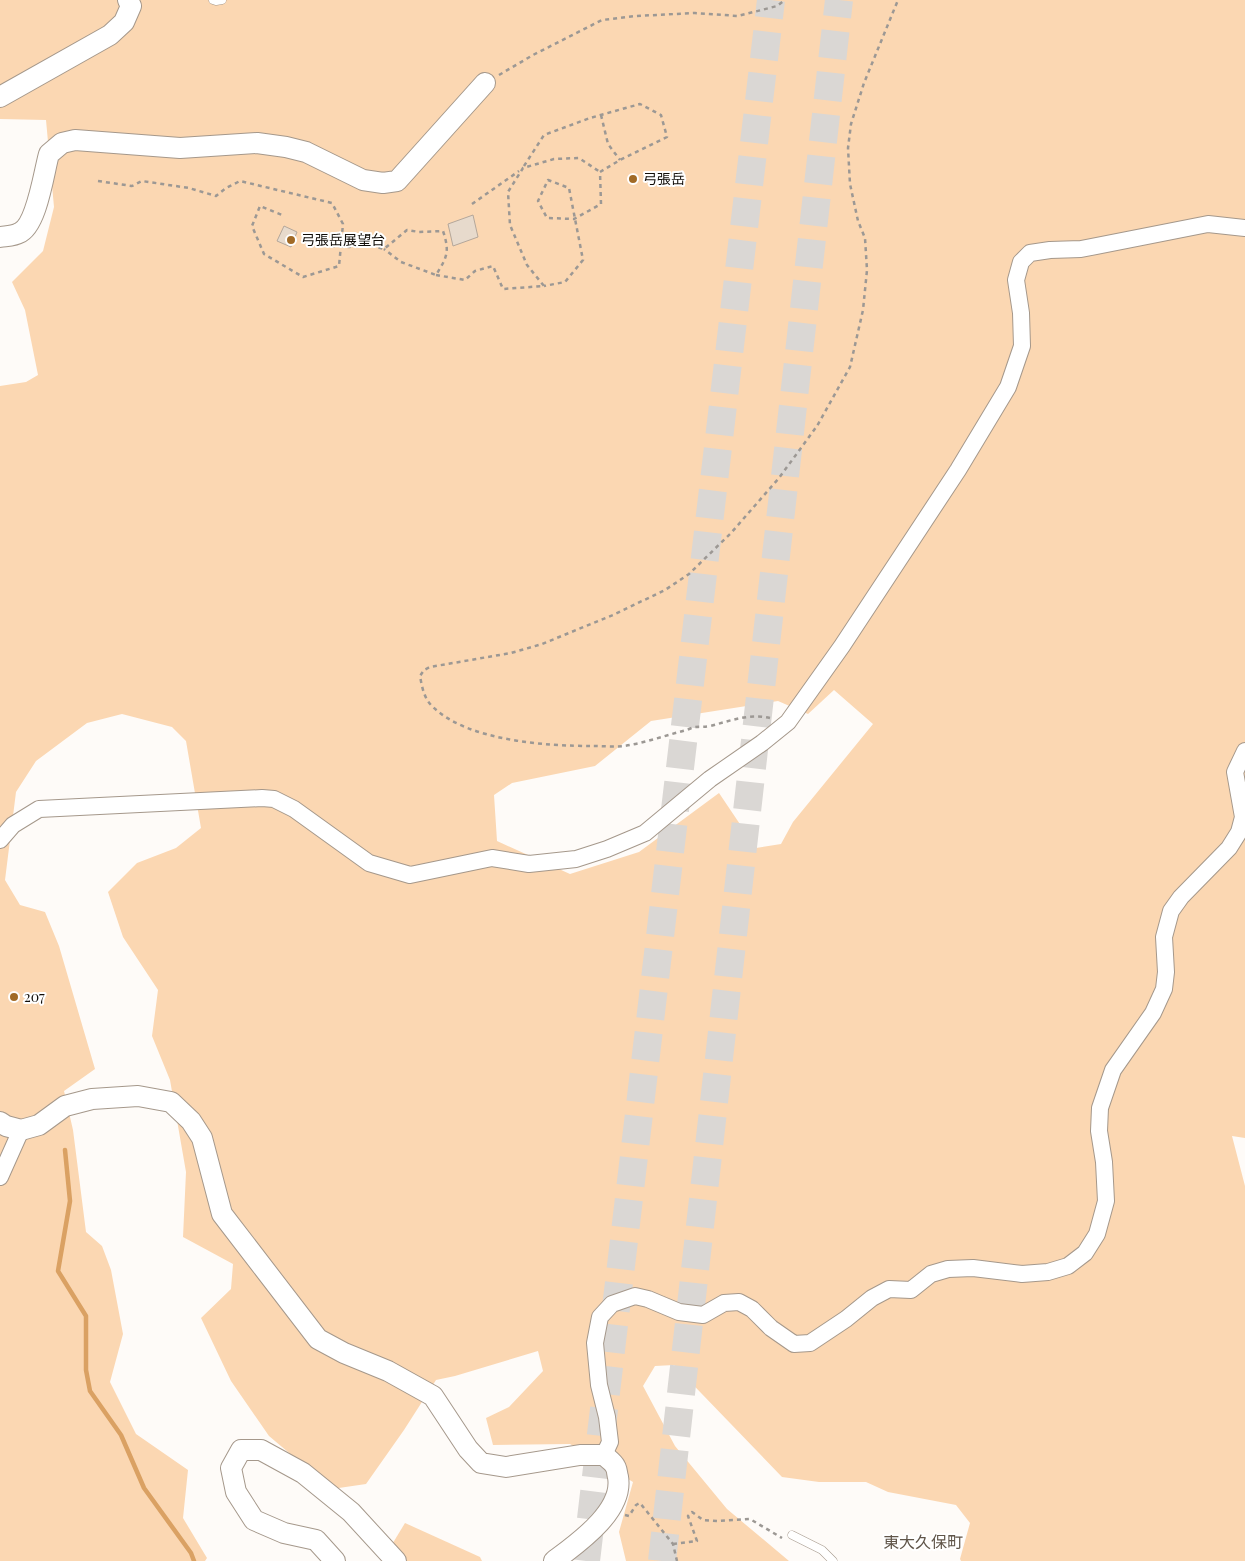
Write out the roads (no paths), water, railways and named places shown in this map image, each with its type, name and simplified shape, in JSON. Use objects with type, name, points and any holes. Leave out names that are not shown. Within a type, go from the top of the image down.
[{"type":"street","points":[[0,97],[110,35],[124,22],[131,6],[128,0]]},
{"type":"street","points":[[0,237],[21,233],[32,220],[49,154],[62,143],[75,140],[180,148],[257,143],[306,152],[363,180],[397,181],[485,83]]},
{"type":"street","points":[[0,840],[13,825],[39,810],[262,798],[274,799],[294,809],[369,863],[410,875],[492,858],[530,864],[576,859],[607,849],[645,833],[710,779],[762,744],[788,722],[842,646],[958,470],[1008,387],[1022,346],[1021,313],[1016,280],[1021,262],[1030,253],[1081,249],[1208,224],[1245,228]]},
{"type":"street","points":[[604,1455],[610,1442],[607,1417],[599,1385],[595,1343],[600,1317],[612,1304],[635,1296],[648,1299],[679,1312],[703,1315],[724,1303],[739,1302],[752,1310],[771,1328],[794,1344],[810,1343],[846,1319],[872,1298],[889,1289],[910,1290],[930,1274],[948,1269],[973,1268],[1022,1274],[1048,1272],[1068,1266],[1085,1252],[1097,1234],[1106,1201],[1104,1162],[1099,1131],[1100,1108],[1113,1070],[1153,1012],[1164,989],[1166,972],[1164,937],[1171,912],[1181,896],[1229,848],[1239,832],[1243,817],[1235,772],[1245,751]]},
{"type":"street","points":[[0,1122],[6,1126],[21,1130],[39,1124],[65,1106],[92,1099],[138,1096],[171,1102],[191,1121],[202,1138],[222,1214],[318,1340],[388,1371],[433,1396],[468,1449],[481,1463],[506,1467],[580,1455],[604,1455],[616,1466],[620,1486],[612,1506],[598,1524],[579,1543],[554,1561]]},
{"type":"street","points":[[0,1177],[21,1130]]},
{"type":"street","points":[[335,1561],[316,1540],[284,1533],[254,1520],[236,1492],[232,1468],[241,1450],[261,1450],[303,1473],[350,1512],[396,1561]]},
{"type":"lane","points":[[213,0],[222,0]]},
{"type":"lane","points":[[792,1535],[822,1550],[833,1561]]},
{"type":"waterway","points":[[65,1150],[70,1201],[58,1271],[86,1316],[86,1370],[90,1391],[121,1435],[144,1488],[191,1553],[194,1561]]},
{"type":"tunnel","points":[[586,1561],[771,0]]},
{"type":"tunnel","points":[[662,1561],[839,0]]},
{"type":"place","name":"弓張岳","points":[[633,179]]},
{"type":"place","name":"弓張岳展望台","points":[[291,240]]},
{"type":"place","name":"207","points":[[14,997]]},
{"type":"district","name":"東大久保町","points":[[923,1542]]}]
